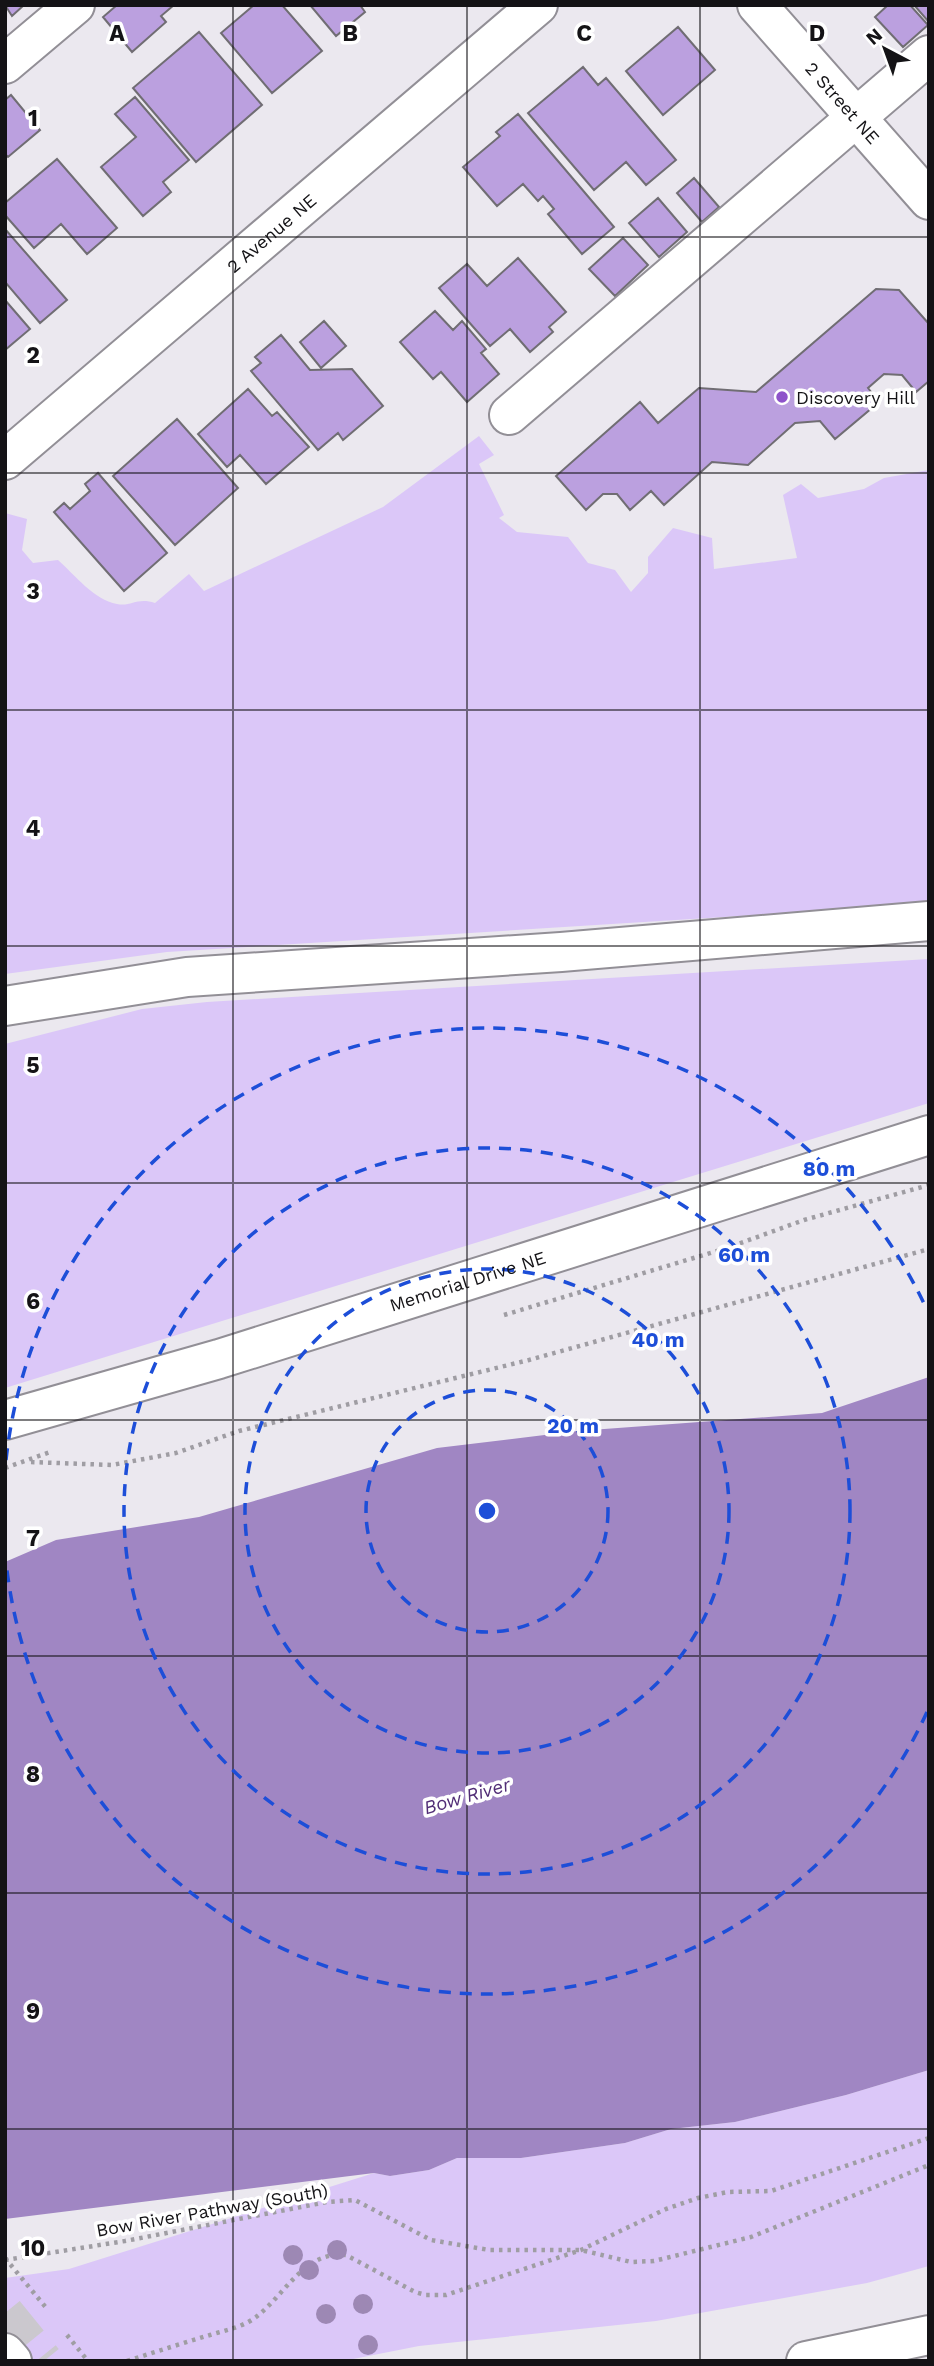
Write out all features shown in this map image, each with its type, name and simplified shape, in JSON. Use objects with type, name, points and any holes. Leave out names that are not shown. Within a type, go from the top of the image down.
[{"type":"main road","points":[[5,64],[75,5]]},
{"type":"main road","name":"2 Avenue NE","points":[[5,460],[538,5]]},
{"type":"main road","name":"2 Street NE","points":[[757,5],[929,200]]},
{"type":"main road","points":[[509,415],[929,55]]},
{"type":"main road","points":[[5,1006],[187,977],[561,952],[929,921]]},
{"type":"main road","name":"Memorial Drive NE","points":[[5,1420],[219,1359],[929,1135]]},
{"type":"main road","points":[[806,2361],[929,2334]]},
{"type":"main road","points":[[5,2353],[12,2361]]},
{"type":"path","points":[[26,1462],[112,1465],[176,1453],[239,1431],[529,1360],[929,1249]]},
{"type":"path","points":[[127,2361],[247,2323],[272,2303],[303,2270],[323,2256],[346,2255],[415,2292],[446,2295],[581,2250],[666,2209],[698,2198],[728,2192],[771,2191],[929,2138]]},
{"type":"path","points":[[581,2250],[631,2262],[654,2261],[751,2237],[929,2165]]},
{"type":"path","name":"Bow River Pathway (South)","points":[[5,2259],[125,2241],[327,2202],[355,2200],[431,2240],[489,2250],[581,2250]]},
{"type":"path","points":[[5,2259],[48,2310]]},
{"type":"path","points":[[67,2335],[88,2361]]},
{"type":"shaded area","points":[[479,436],[494,455],[479,464],[504,515],[499,518],[517,532],[568,537],[588,563],[615,570],[631,592],[648,573],[648,557],[673,528],[712,538],[714,569],[797,558],[783,495],[801,484],[818,498],[864,489],[884,478],[929,470],[929,904],[167,952],[5,974],[5,513],[27,519],[22,550],[33,563],[58,560],[100,598],[109,602],[122,605],[143,601],[155,603],[189,574],[204,591],[383,507]]},
{"type":"shaded area","points":[[929,959],[929,1103],[5,1388],[5,1044],[142,1009],[207,1002]]},
{"type":"shaded area","points":[[929,2070],[929,2266],[867,2283],[656,2321],[419,2346],[343,2361],[5,2361],[5,2278],[69,2269],[374,2173],[390,2176],[429,2170],[457,2158],[521,2158],[625,2143],[671,2129],[735,2122],[846,2095]]},
{"type":"water","name":"Bow River","points":[[929,1377],[929,2070],[846,2095],[735,2122],[671,2129],[625,2143],[521,2158],[457,2158],[429,2170],[390,2176],[374,2173],[5,2219],[5,1562],[56,1540],[199,1517],[437,1448],[577,1431],[822,1413]]},
{"type":"building","points":[[5,5],[24,5],[12,16]]},
{"type":"building","points":[[117,5],[174,5],[161,16],[166,22],[132,52],[103,17]]},
{"type":"building","points":[[254,5],[282,5],[322,51],[272,93],[221,33]]},
{"type":"building","points":[[310,5],[360,5],[365,12],[336,36]]},
{"type":"building","points":[[888,5],[910,5],[928,25],[903,47],[875,17]]},
{"type":"building","points":[[914,5],[929,5],[929,21],[928,21]]},
{"type":"building","points":[[678,27],[715,70],[663,115],[626,71]]},
{"type":"building","points":[[199,32],[262,105],[196,162],[133,88]]},
{"type":"building","points":[[583,67],[598,85],[606,78],[676,160],[646,185],[626,162],[594,190],[528,113]]},
{"type":"building","points":[[11,95],[40,130],[8,157],[5,154],[5,100]]},
{"type":"building","points":[[135,97],[189,160],[163,182],[171,192],[143,216],[101,167],[136,137],[115,114]]},
{"type":"building","points":[[518,114],[614,227],[582,254],[548,214],[554,209],[543,196],[538,201],[523,184],[497,206],[463,167],[500,136],[496,132]]},
{"type":"building","points":[[57,159],[117,228],[87,254],[61,224],[34,248],[5,215],[5,203]]},
{"type":"building","points":[[694,178],[719,207],[702,222],[677,193]]},
{"type":"building","points":[[658,198],[687,232],[659,257],[629,223]]},
{"type":"building","points":[[5,229],[67,300],[40,323],[5,282]]},
{"type":"building","points":[[623,238],[648,265],[615,296],[589,269]]},
{"type":"building","points":[[518,258],[566,312],[549,327],[553,332],[530,352],[510,329],[490,346],[439,288],[467,264],[487,286]]},
{"type":"building","name":"Discovery Hill","points":[[876,289],[899,290],[929,324],[929,381],[916,392],[902,375],[884,374],[868,388],[879,402],[835,439],[820,421],[795,423],[748,465],[712,462],[664,505],[651,491],[630,510],[617,494],[603,494],[586,510],[556,476],[640,402],[658,423],[699,388],[756,392]]},
{"type":"building","points":[[5,300],[30,329],[5,350]]},
{"type":"building","points":[[435,311],[453,330],[462,321],[486,349],[481,353],[499,374],[467,402],[441,372],[433,379],[400,342]]},
{"type":"building","points":[[324,321],[346,346],[321,368],[300,342]]},
{"type":"building","points":[[281,335],[310,370],[352,369],[383,406],[343,440],[338,433],[318,450],[251,371],[261,363],[255,357]]},
{"type":"building","points":[[248,389],[272,416],[277,412],[309,447],[266,484],[240,455],[227,467],[198,434]]},
{"type":"building","points":[[177,419],[238,488],[175,545],[113,476]]},
{"type":"building","points":[[98,473],[167,553],[124,591],[54,512],[64,503],[70,509],[90,491],[85,484]]},
{"type":"tunnel","points":[[5,2313],[44,2361]]},
{"type":"place","name":"Discovery Hill","points":[[782,397]]}]
